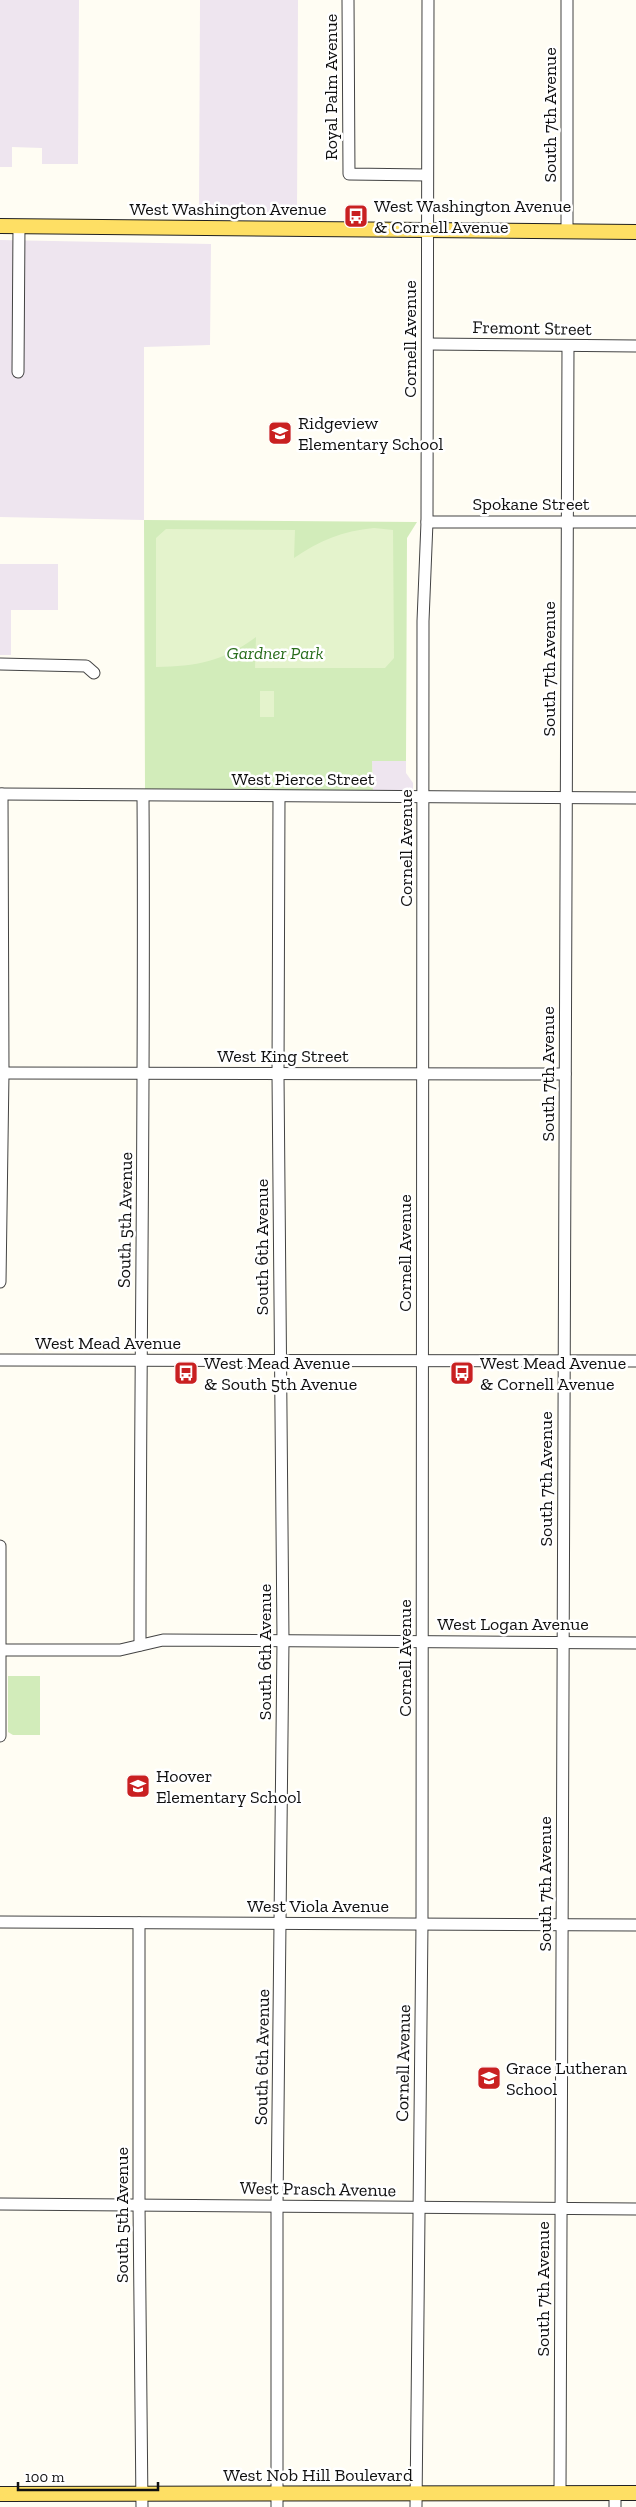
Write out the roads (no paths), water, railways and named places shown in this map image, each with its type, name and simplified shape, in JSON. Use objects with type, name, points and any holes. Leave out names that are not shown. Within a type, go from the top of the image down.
[{"type":"main road","name":"West Washington Avenue","points":[[0,226],[636,232]]},
{"type":"main road","name":"West Nob Hill Boulevard","points":[[0,2494],[142,2500],[416,2500],[560,2493],[615,2500],[636,2493]]},
{"type":"street","name":"Royal Palm Avenue","points":[[348,0],[349,174],[427,175]]},
{"type":"street","name":"Cornell Avenue","points":[[416,2500],[422,1924],[423,620],[427,522],[428,0]]},
{"type":"street","name":"South 7th Avenue","points":[[567,0],[567,231]]},
{"type":"street","points":[[18,372],[19,226]]},
{"type":"street","name":"Fremont Street","points":[[428,344],[636,346]]},
{"type":"street","name":"South 7th Avenue","points":[[560,2493],[568,346]]},
{"type":"street","name":"Spokane Street","points":[[427,522],[636,522]]},
{"type":"street","points":[[0,664],[86,666],[94,674]]},
{"type":"street","points":[[0,1282],[2,1073],[1,794]]},
{"type":"street","name":"West Pierce Street","points":[[1,794],[636,798]]},
{"type":"street","name":"South 5th Avenue","points":[[140,1645],[140,1361],[145,1073],[143,796]]},
{"type":"street","name":"South 6th Avenue","points":[[277,2500],[277,2206],[283,1640],[278,1075],[279,797]]},
{"type":"street","name":"West King Street","points":[[2,1073],[278,1075],[565,1074]]},
{"type":"street","name":"West Mead Avenue","points":[[0,1360],[280,1362],[422,1360],[636,1361]]},
{"type":"street","points":[[0,1546],[0,1736]]},
{"type":"street","name":"West Logan Avenue","points":[[1,1650],[120,1650],[163,1640],[563,1641],[636,1643]]},
{"type":"street","name":"West Viola Avenue","points":[[0,1922],[636,1925]]},
{"type":"street","name":"South 5th Avenue","points":[[139,1923],[142,2500]]},
{"type":"street","name":"West Prasch Avenue","points":[[0,2204],[561,2210],[636,2209]]},
{"type":"place","name":"West Washington Avenue & Cornell Avenue","points":[[356,216]]},
{"type":"place","name":"Ridgeview Elementary School","points":[[280,433]]},
{"type":"place","name":"West Mead Avenue & South 5th Avenue","points":[[186,1373]]},
{"type":"place","name":"West Mead Avenue & Cornell Avenue","points":[[462,1373]]},
{"type":"place","name":"Hoover Elementary School","points":[[138,1786]]},
{"type":"place","name":"Grace Lutheran School","points":[[489,2078]]},
{"type":"park label","name":"Gardner Park","points":[[275,653]]}]
